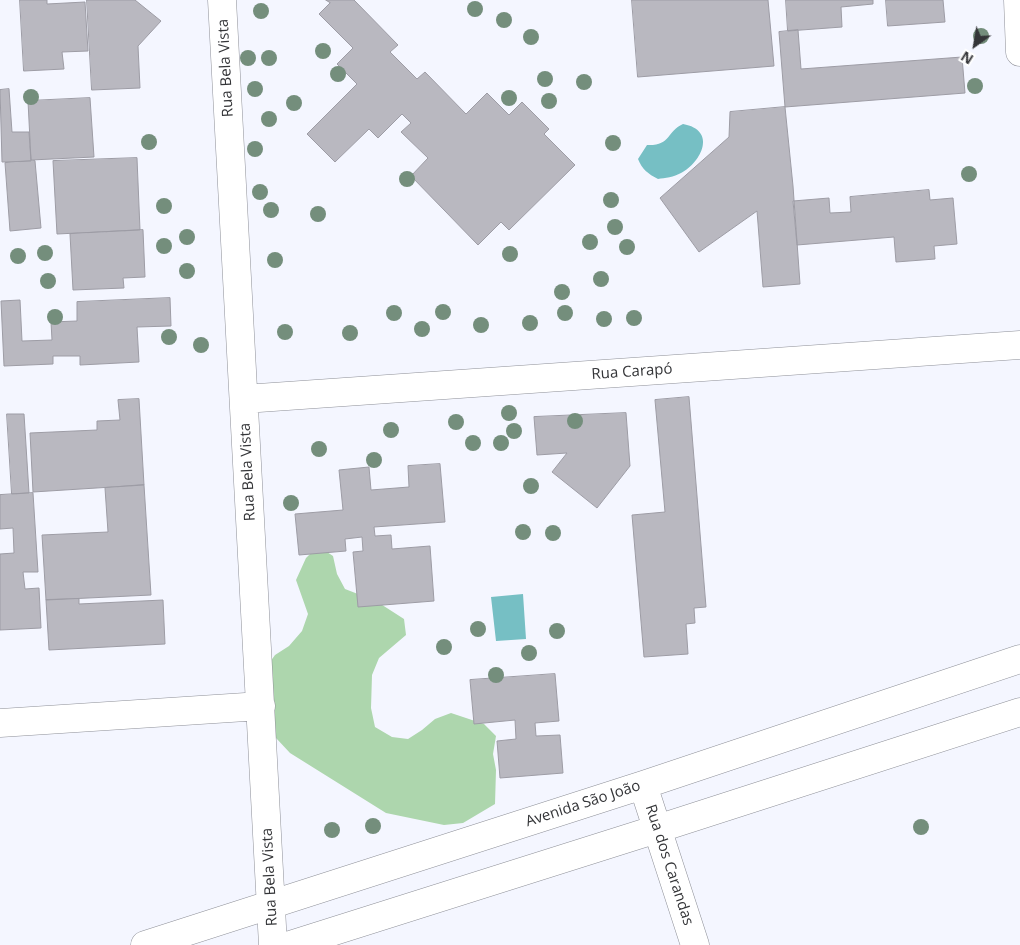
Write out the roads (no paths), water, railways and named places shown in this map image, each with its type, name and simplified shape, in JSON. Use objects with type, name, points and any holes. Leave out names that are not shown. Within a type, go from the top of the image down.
[{"type":"street","name":"Rua Bela Vista","points":[[222,0],[273,945]]},
{"type":"street","points":[[1018,0],[1020,52]]},
{"type":"street","name":"Rua Carapó","points":[[244,399],[1020,345]]},
{"type":"street","name":"Avenida São João","points":[[146,945],[643,785],[1020,659]]},
{"type":"street","points":[[0,723],[261,706]]},
{"type":"street","points":[[290,945],[1020,712]]},
{"type":"street","name":"Rua dos Carandas","points":[[643,785],[695,945]]},
{"type":"water","points":[[683,124],[694,127],[700,133],[703,139],[703,147],[700,154],[689,168],[681,173],[658,179],[641,166],[638,159],[647,145],[655,145],[664,141]]},
{"type":"water","points":[[523,594],[526,639],[496,641],[491,597]]}]
